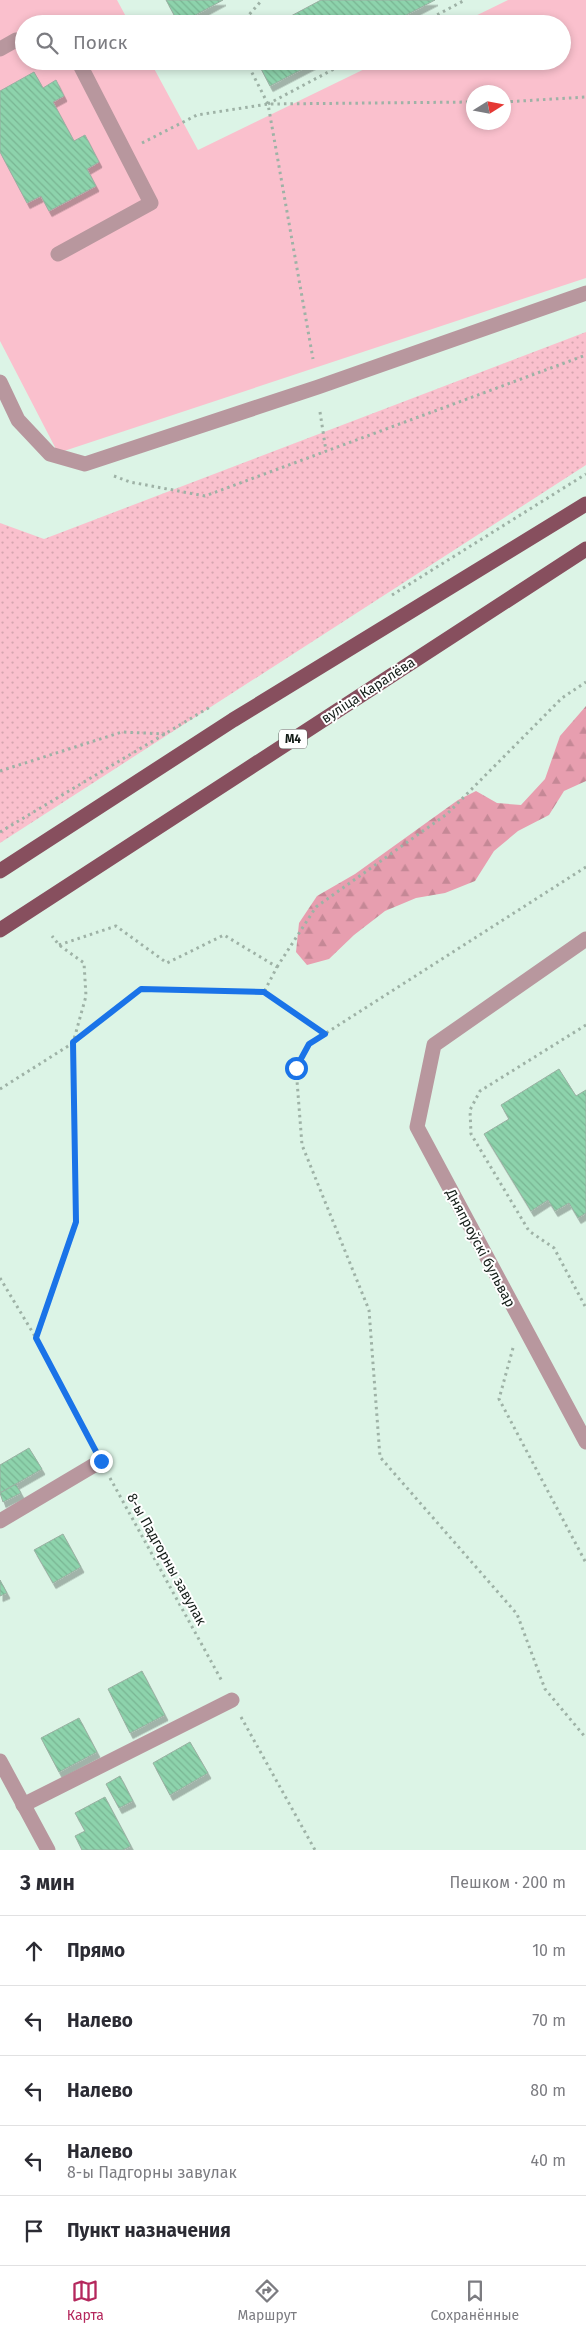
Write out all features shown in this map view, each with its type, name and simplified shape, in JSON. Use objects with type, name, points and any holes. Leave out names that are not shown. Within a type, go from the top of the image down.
[{"type":"main road","points":[[0,871],[233,720],[586,504]]},
{"type":"main road","name":"вуліца Каралёва","points":[[0,930],[586,549]]},
{"type":"street","points":[[0,49],[15,41]]},
{"type":"street","points":[[58,254],[151,203],[83,70]]},
{"type":"street","points":[[0,382],[18,420],[50,454],[85,464],[318,387],[586,293]]},
{"type":"street","name":"Дняпроўскі бульвар","points":[[586,940],[434,1045],[416,1127],[586,1442]]},
{"type":"street","points":[[0,1521],[101,1461]]},
{"type":"street","points":[[23,1805],[232,1700]]},
{"type":"street","points":[[0,1761],[48,1850]]},
{"type":"path","points":[[248,15],[262,0]]},
{"type":"path","points":[[437,15],[465,0]]},
{"type":"path","points":[[251,70],[268,104],[314,359]]},
{"type":"path","points":[[268,104],[332,70]]},
{"type":"path","points":[[511,101],[586,96]]},
{"type":"path","points":[[124,151],[196,115],[268,104],[466,102]]},
{"type":"path","points":[[85,464],[130,482],[205,496],[586,355]]},
{"type":"path","points":[[320,412],[326,451]]},
{"type":"path","points":[[384,600],[586,474]]},
{"type":"path","points":[[264,992],[277,967],[316,906],[447,814],[562,698],[586,682]]},
{"type":"path","points":[[0,832],[216,704]]},
{"type":"path","points":[[0,771],[122,732],[166,734]]},
{"type":"path","points":[[586,867],[309,1044],[296,1068],[302,1145],[369,1310],[380,1457],[517,1614],[545,1690],[586,1738]]},
{"type":"path","points":[[59,945],[116,926],[167,963],[224,935],[277,967]]},
{"type":"path","points":[[36,1338],[76,1222],[73,1042],[86,996],[84,963],[59,945],[52,936]]},
{"type":"path","points":[[0,1089],[73,1042],[141,989],[264,992],[325,1034]]},
{"type":"path","points":[[586,1025],[480,1091],[470,1110],[471,1134],[529,1230],[554,1248],[586,1308]]},
{"type":"path","name":"8-ы Падгорны завулак","points":[[0,1278],[36,1338],[101,1461],[315,1850]]},
{"type":"path","points":[[520,1321],[499,1399],[586,1563]]},
{"type":"shaded area","points":[[0,0],[117,0],[125,15],[15,15],[15,70],[155,70],[198,150],[362,70],[571,70],[571,15],[477,15],[508,0],[586,0],[586,278],[58,453],[0,341]]},
{"type":"shaded area","points":[[586,332],[586,465],[0,843],[0,523],[44,539]]},
{"type":"green space","points":[[586,706],[586,781],[564,791],[549,815],[518,831],[494,851],[475,881],[445,893],[416,898],[385,911],[354,935],[329,959],[307,965],[296,952],[299,923],[317,896],[355,874],[458,800],[476,791],[497,803],[521,805],[545,779],[560,736]]},
{"type":"building","points":[[166,0],[223,0],[196,15],[174,15]]},
{"type":"building","points":[[321,0],[435,0],[406,15],[293,15]]},
{"type":"building","points":[[262,70],[301,70],[270,86]]},
{"type":"building","points":[[34,72],[43,88],[56,80],[64,96],[53,102],[74,141],[85,135],[99,162],[87,169],[96,186],[49,211],[41,196],[27,203],[0,152],[0,91]]},
{"type":"building","points":[[559,1069],[576,1096],[586,1090],[586,1213],[578,1218],[569,1203],[555,1211],[548,1200],[531,1211],[484,1134],[509,1119],[501,1105]]},
{"type":"building","points":[[29,1448],[42,1469],[0,1493],[0,1465]]},
{"type":"building","points":[[16,1484],[21,1493],[3,1502],[0,1493]]},
{"type":"building","points":[[63,1534],[81,1567],[53,1583],[34,1550]]},
{"type":"building","points":[[0,1580],[7,1593],[0,1596]]},
{"type":"building","points":[[142,1671],[165,1715],[130,1733],[108,1689]]},
{"type":"building","points":[[79,1718],[97,1752],[59,1772],[41,1738]]},
{"type":"building","points":[[190,1742],[208,1773],[170,1795],[153,1763]]},
{"type":"building","points":[[120,1776],[133,1801],[119,1808],[106,1784]]},
{"type":"building","points":[[105,1797],[131,1846],[123,1850],[82,1850],[75,1836],[85,1831],[75,1813]]},
{"type":"route","points":[[101,1461],[36,1338],[76,1222],[73,1042],[141,989],[264,992],[325,1034],[309,1044],[296,1068]]}]
